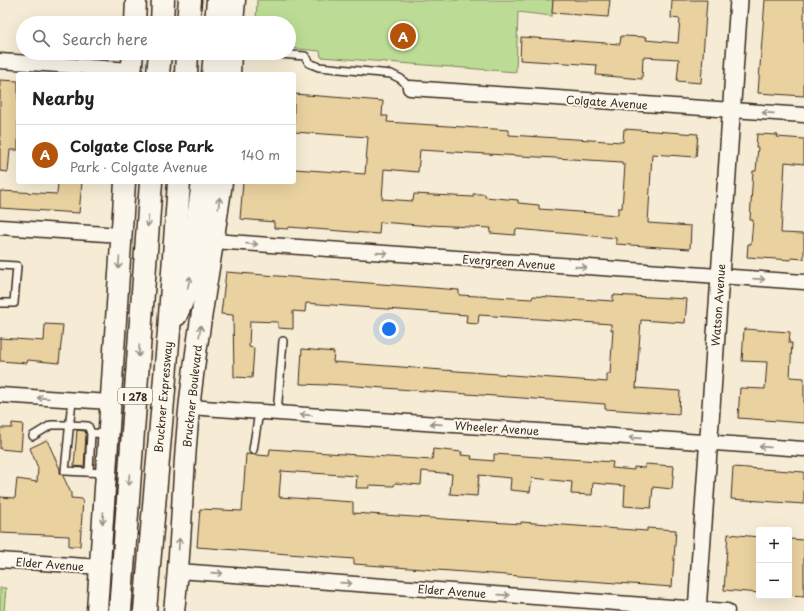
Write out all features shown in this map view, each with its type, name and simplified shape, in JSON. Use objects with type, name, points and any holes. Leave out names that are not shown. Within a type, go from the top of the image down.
[{"type":"highway","points":[[162,16],[163,0]]},
{"type":"highway","points":[[189,16],[190,0]]},
{"type":"highway","points":[[217,16],[218,0]]},
{"type":"highway","points":[[158,72],[159,60]]},
{"type":"highway","points":[[186,72],[187,60]]},
{"type":"highway","points":[[213,72],[214,60]]},
{"type":"highway","name":"I 278","points":[[120,611],[151,184]]},
{"type":"highway","name":"Bruckner Expressway","points":[[145,611],[169,331],[179,184]]},
{"type":"highway","points":[[169,331],[189,285],[203,184]]},
{"type":"main road","points":[[135,16],[136,0]]},
{"type":"main road","points":[[234,16],[235,0]]},
{"type":"main road","points":[[230,72],[231,60]]},
{"type":"main road","points":[[97,611],[100,567],[97,472],[100,433],[110,402],[125,184]]},
{"type":"main road","name":"Bruckner Boulevard","points":[[174,611],[189,407],[222,184]]},
{"type":"street","name":"Watson Avenue","points":[[697,610],[739,0]]},
{"type":"street","points":[[0,61],[132,66]]},
{"type":"street","name":"Colgate Avenue","points":[[410,88],[804,115]]},
{"type":"street","points":[[0,227],[121,235]]},
{"type":"street","name":"Evergreen Avenue","points":[[213,241],[804,282]]},
{"type":"street","points":[[0,395],[110,402]]},
{"type":"street","name":"Wheeler Avenue","points":[[189,407],[804,449]]},
{"type":"street","name":"Elder Avenue","points":[[0,560],[100,567]]},
{"type":"street","name":"Elder Avenue","points":[[178,571],[727,611]]},
{"type":"lane","points":[[296,55],[305,56],[309,63],[319,67],[391,74],[410,88]]},
{"type":"lane","points":[[0,265],[17,266],[14,303],[0,302]]},
{"type":"lane","points":[[277,413],[283,341]]},
{"type":"lane","points":[[72,400],[70,425],[71,442],[66,456],[65,471],[97,472]]},
{"type":"lane","points":[[253,450],[259,412]]},
{"type":"lane","points":[[33,436],[51,425],[88,426],[100,433],[89,443],[88,458],[97,472]]},
{"type":"lane","points":[[66,456],[74,457]]},
{"type":"green space","points":[[257,0],[553,0],[552,16],[518,12],[516,72],[321,57],[320,51],[296,49],[296,16],[256,16]]},
{"type":"green space","points":[[0,588],[6,588],[4,611],[0,611]]},
{"type":"building","points":[[553,0],[610,0],[608,17],[552,13]]},
{"type":"building","points":[[672,0],[707,0],[701,83],[677,81],[679,59],[643,57],[642,79],[596,75],[597,65],[520,60],[521,37],[620,44],[621,36],[647,37],[646,40],[678,43],[680,19],[671,18]]},
{"type":"building","points":[[765,0],[804,0],[804,96],[758,93]]},
{"type":"building","points":[[0,80],[16,81],[16,150],[10,150],[8,172],[0,171]]},
{"type":"building","points":[[296,94],[383,101],[382,116],[388,116],[387,122],[509,130],[509,135],[623,142],[624,129],[698,134],[696,157],[652,154],[648,223],[691,226],[690,249],[616,244],[616,238],[516,229],[515,235],[490,233],[491,228],[431,226],[380,222],[379,234],[289,227],[288,229],[274,228],[274,222],[240,219],[243,184],[296,184],[296,169],[365,174],[368,137],[296,132]],"holes":[[[420,150],[622,162],[622,165],[625,165],[622,208],[618,208],[618,215],[539,209],[539,205],[518,203],[518,200],[485,197],[485,194],[473,194],[473,197],[414,194],[413,201],[382,199],[384,169],[418,172]]]},
{"type":"building","points":[[757,134],[778,135],[777,137],[804,139],[804,164],[785,162],[781,233],[804,234],[804,259],[791,258],[791,260],[747,257],[748,244],[751,244],[753,220],[750,220],[753,171],[756,171],[758,147],[756,147]]},
{"type":"building","points":[[58,184],[82,184],[79,213],[0,208],[0,191],[57,194]]},
{"type":"building","points":[[226,272],[459,290],[459,295],[532,299],[533,296],[613,301],[613,295],[687,299],[685,323],[641,320],[636,388],[680,391],[679,414],[605,409],[605,404],[343,385],[300,384],[302,349],[334,352],[333,362],[607,382],[607,374],[610,374],[613,330],[611,330],[611,324],[479,315],[478,324],[466,323],[467,315],[306,303],[305,312],[293,311],[293,329],[278,328],[278,322],[250,321],[249,347],[254,348],[252,378],[234,377],[233,315],[221,314]]},
{"type":"building","points":[[45,324],[63,325],[59,363],[28,360],[27,363],[0,361],[0,338],[44,341]]},
{"type":"building","points":[[744,329],[790,332],[789,343],[792,343],[790,377],[804,378],[804,423],[738,418],[740,388],[765,389],[767,362],[742,361]]},
{"type":"building","points":[[12,423],[23,424],[21,451],[0,449],[0,428],[12,428]]},
{"type":"building","points":[[77,430],[85,431],[86,434],[84,467],[74,466]]},
{"type":"building","points":[[47,440],[60,469],[60,473],[71,493],[71,498],[83,499],[80,546],[69,546],[69,536],[0,533],[0,497],[15,498],[17,479],[37,482],[38,468],[30,448]]},
{"type":"building","points":[[270,449],[432,460],[433,449],[462,452],[461,455],[472,456],[471,459],[494,461],[494,454],[613,462],[612,468],[634,470],[634,467],[645,468],[645,464],[674,466],[672,489],[653,487],[651,508],[624,506],[625,486],[593,483],[592,495],[571,494],[572,482],[532,478],[530,492],[510,490],[511,478],[479,475],[477,496],[450,494],[452,474],[422,471],[421,485],[395,483],[394,486],[369,485],[369,488],[356,488],[357,476],[281,471],[279,497],[353,502],[353,513],[521,524],[521,522],[647,531],[647,528],[676,530],[672,587],[354,564],[354,559],[197,547],[200,509],[242,511],[246,454],[269,456]]},
{"type":"building","points":[[733,467],[804,472],[804,504],[731,499]]},
{"type":"building","points":[[728,534],[756,537],[756,593],[724,590]]},
{"type":"building","points":[[792,539],[804,540],[804,596],[792,595]]},
{"type":"place","name":"Colgate Close Park","points":[[403,36]]}]
